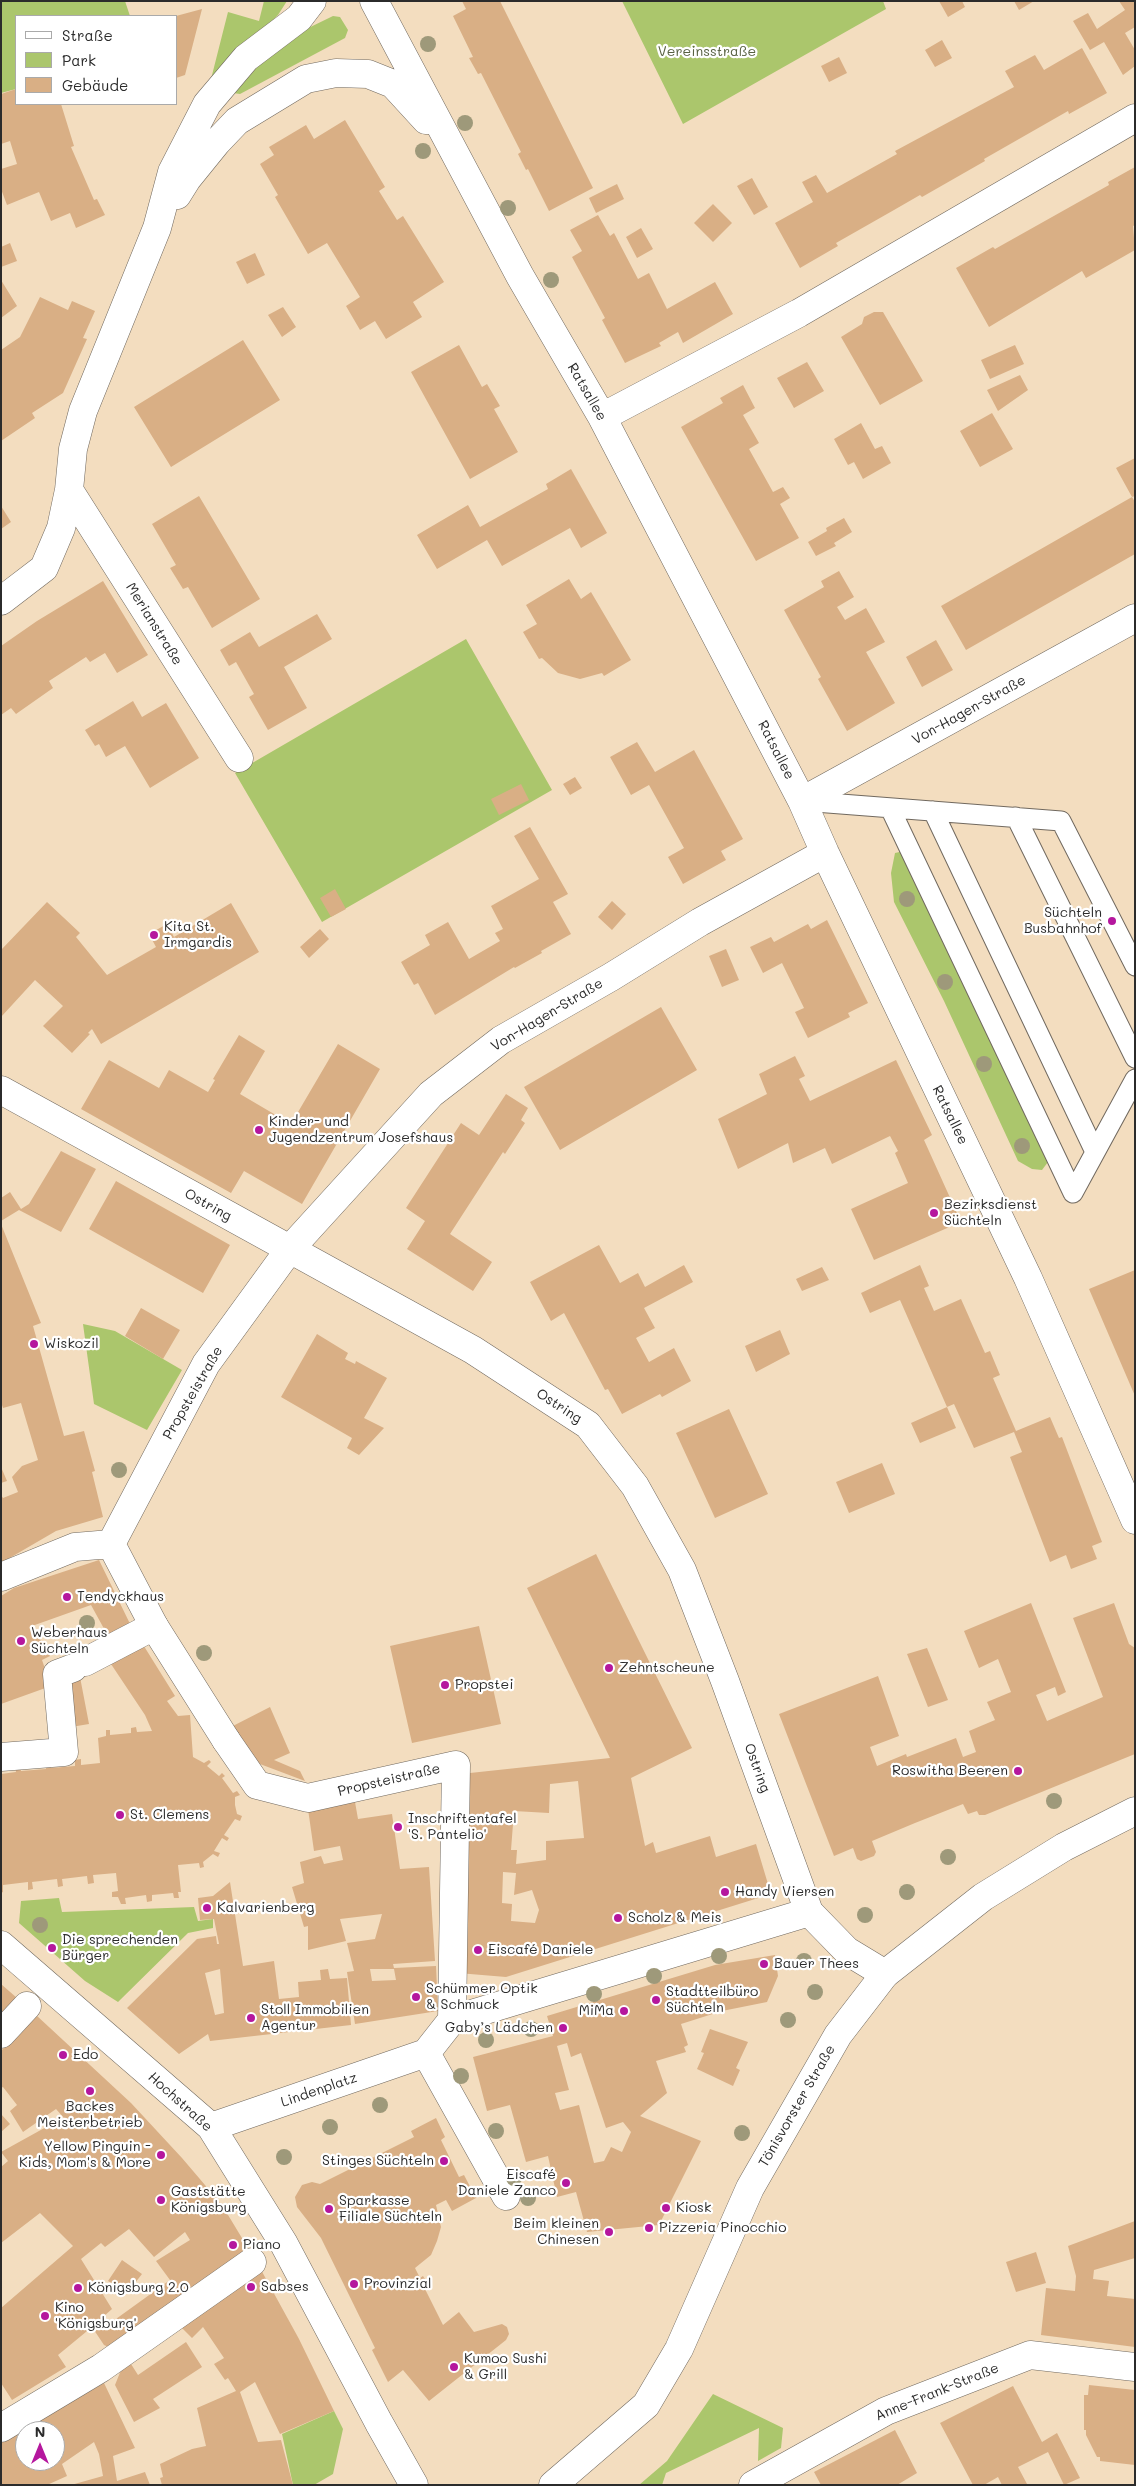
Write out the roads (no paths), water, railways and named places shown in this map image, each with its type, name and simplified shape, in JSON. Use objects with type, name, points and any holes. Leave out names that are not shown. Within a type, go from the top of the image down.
[{"type":"street","points":[[1,601],[44,568],[61,528],[69,490],[73,449],[83,411],[157,228],[172,172],[207,104],[246,58],[298,18],[312,1]]},
{"type":"street","name":"Ratsallee","points":[[374,1],[520,276],[602,417],[802,801],[1028,1278],[1135,1520]]},
{"type":"street","points":[[157,228],[187,178],[216,142],[237,121],[306,79],[336,73],[368,74],[393,84],[450,144]]},
{"type":"street","points":[[602,417],[798,313],[1135,118]]},
{"type":"street","name":"Merianstraße","points":[[69,490],[239,758]]},
{"type":"street","name":"Von-Hagen-Straße","points":[[802,801],[1135,618]]},
{"type":"street","name":"Von-Hagen-Straße","points":[[289,1250],[431,1094],[501,1040],[700,922],[825,853]]},
{"type":"street","name":"Ostring","points":[[1,1090],[473,1350],[588,1425],[635,1486],[682,1570],[725,1681],[809,1912],[847,1951],[885,1974]]},
{"type":"street","name":"Propsteistraße","points":[[289,1250],[206,1364],[111,1544],[154,1626],[226,1740],[257,1784],[308,1798],[456,1765],[452,2020]]},
{"type":"street","points":[[1,1577],[75,1547],[111,1544]]},
{"type":"street","points":[[1,1758],[64,1752],[57,1674],[79,1665],[154,1626]]},
{"type":"street","name":"Tönisvorster Straße","points":[[552,2485],[646,2405],[679,2348],[750,2188],[838,2035],[885,1974],[983,1897],[1064,1847],[1135,1811]]},
{"type":"street","points":[[506,2196],[426,2053],[452,2020],[809,1912]]},
{"type":"street","name":"Hochstraße","points":[[1,1945],[46,1986],[211,2127],[284,2244],[378,2423],[414,2485]]},
{"type":"street","points":[[1,2034],[46,1986]]},
{"type":"street","name":"Lindenplatz","points":[[211,2127],[426,2053]]},
{"type":"street","points":[[1,2428],[101,2368],[252,2262],[284,2244]]},
{"type":"street","name":"Anne-Frank-Straße","points":[[753,2485],[886,2411],[1030,2355],[1135,2367]]},
{"type":"lane","points":[[802,801],[1061,821],[1135,966]]},
{"type":"lane","points":[[890,808],[1073,1193],[1135,1079]]},
{"type":"lane","points":[[933,811],[1095,1152]]},
{"type":"lane","points":[[1016,817],[1135,1058]]},
{"type":"place","name":"Süchteln Busbahnhof","points":[[1112,921]]},
{"type":"place","name":"Kita St. Irmgardis","points":[[154,935]]},
{"type":"place","name":"Kinder- und Jugendzentrum Josefshaus","points":[[259,1130]]},
{"type":"place","name":"Bezirksdienst Süchteln","points":[[934,1213]]},
{"type":"place","name":"Wiskozil","points":[[34,1344]]},
{"type":"place","name":"Tendyckhaus","points":[[67,1597]]},
{"type":"place","name":"Weberhaus Süchteln","points":[[21,1641]]},
{"type":"place","name":"Zehntscheune","points":[[609,1668]]},
{"type":"place","name":"Propstei","points":[[445,1685]]},
{"type":"place","name":"Roswitha Beeren","points":[[1018,1771]]},
{"type":"place","name":"St. Clemens","points":[[120,1815]]},
{"type":"place","name":"Inschriftentafel 'S. Pantelio'","points":[[398,1827]]},
{"type":"place","name":"Handy Viersen","points":[[725,1892]]},
{"type":"place","name":"Kalvarienberg","points":[[207,1908]]},
{"type":"place","name":"Scholz & Meis","points":[[618,1918]]},
{"type":"place","name":"Die sprechenden Bürger","points":[[52,1948]]},
{"type":"place","name":"Eiscafé Daniele","points":[[478,1950]]},
{"type":"place","name":"Bauer Thees","points":[[764,1964]]},
{"type":"place","name":"Schümmer Optik & Schmuck","points":[[416,1997]]},
{"type":"place","name":"Stadtteilbüro Süchteln","points":[[656,2000]]},
{"type":"place","name":"MiMa","points":[[624,2011]]},
{"type":"place","name":"Stoll Immobilien Agentur","points":[[251,2018]]},
{"type":"place","name":"Gaby’s Lädchen","points":[[563,2028]]},
{"type":"place","name":"Edo","points":[[63,2055]]},
{"type":"place","name":"Backes Meisterbetrieb","points":[[90,2091]]},
{"type":"place","name":"Yellow Pinguin - Kids, Mom's & More","points":[[161,2155]]},
{"type":"place","name":"Stinges Süchteln","points":[[444,2161]]},
{"type":"place","name":"Eiscafé Daniele Zanco","points":[[566,2183]]},
{"type":"place","name":"Gaststätte Königsburg","points":[[161,2200]]},
{"type":"place","name":"Kiosk","points":[[666,2208]]},
{"type":"place","name":"Sparkasse Filiale Süchteln","points":[[329,2209]]},
{"type":"place","name":"Pizzeria Pinocchio","points":[[649,2228]]},
{"type":"place","name":"Beim kleinen Chinesen","points":[[609,2232]]},
{"type":"place","name":"Piano","points":[[233,2245]]},
{"type":"place","name":"Provinzial","points":[[354,2284]]},
{"type":"place","name":"Sabses","points":[[251,2287]]},
{"type":"place","name":"Königsburg 2.0","points":[[78,2288]]},
{"type":"place","name":"Kino 'Königsburg'","points":[[45,2316]]},
{"type":"place","name":"Kumoo Sushi & Grill","points":[[454,2367]]},
{"type":"park label","name":"Vereinsstraße","points":[[707,52]]}]
